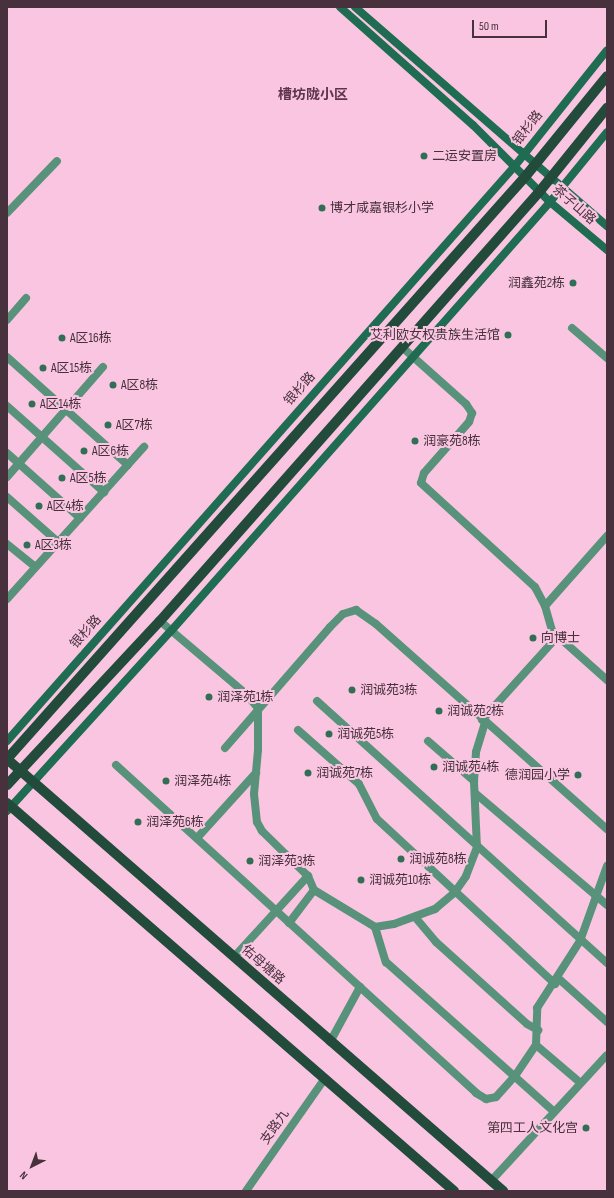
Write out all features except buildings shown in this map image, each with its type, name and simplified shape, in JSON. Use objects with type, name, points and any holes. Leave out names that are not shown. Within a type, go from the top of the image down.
[{"type":"main road","name":"银杉路","points":[[7,759],[525,177],[607,76]]},
{"type":"main road","points":[[7,785],[160,621],[540,191],[607,108]]},
{"type":"main road","name":"佑母塘路","points":[[7,759],[330,1042],[503,1191]]},
{"type":"main road","points":[[8,807],[325,1078],[454,1191]]},
{"type":"street","name":"茶子山路","points":[[340,7],[473,125],[550,202],[607,250]]},
{"type":"street","name":"茶子山路","points":[[355,7],[537,163],[607,226]]},
{"type":"street","name":"银杉路","points":[[7,741],[514,167],[607,50]]},
{"type":"street","points":[[8,807],[33,782],[171,631],[563,188],[607,132]]},
{"type":"street","points":[[7,213],[57,161]]},
{"type":"street","points":[[7,320],[26,298]]},
{"type":"street","points":[[572,328],[607,358]]},
{"type":"street","points":[[402,347],[466,404],[472,413],[469,422],[424,472],[421,483],[529,581],[545,606],[552,631],[607,680]]},
{"type":"street","points":[[7,357],[128,465]]},
{"type":"street","points":[[7,477],[103,367]]},
{"type":"street","points":[[7,406],[104,492]]},
{"type":"street","points":[[9,594],[144,447]]},
{"type":"street","points":[[7,453],[80,518]]},
{"type":"street","points":[[7,497],[58,542]]},
{"type":"street","points":[[545,606],[607,536]]},
{"type":"street","points":[[7,544],[35,567]]},
{"type":"street","points":[[225,748],[343,614],[356,610],[376,624],[483,721],[607,829]]},
{"type":"street","points":[[160,621],[246,693],[258,710],[254,794],[257,822],[262,831],[308,876],[314,890],[375,926],[386,962],[515,1076],[550,1109]]},
{"type":"street","points":[[375,926],[415,917],[435,909],[455,892],[466,876],[477,848],[474,781],[476,752],[483,721],[557,637]]},
{"type":"street","points":[[317,702],[580,941],[607,963]]},
{"type":"street","points":[[298,730],[359,784],[377,819],[455,892],[556,981],[607,1022]]},
{"type":"street","points":[[428,741],[474,781]]},
{"type":"street","points":[[116,765],[480,1096],[492,1099],[496,1097],[515,1076],[536,1045],[538,1030],[537,1008],[556,981],[580,941],[598,896],[607,866]]},
{"type":"street","points":[[197,838],[256,773]]},
{"type":"street","points":[[475,793],[607,905]]},
{"type":"street","points":[[234,957],[308,876]]},
{"type":"street","points":[[289,923],[314,890]]},
{"type":"street","points":[[415,917],[436,942],[527,1024],[538,1030]]},
{"type":"street","points":[[330,1042],[360,987]]},
{"type":"street","points":[[536,1045],[577,1080]]},
{"type":"street","points":[[491,1181],[607,1055]]},
{"type":"street","name":"支路九","points":[[246,1191],[325,1078]]},
{"type":"place","name":"二运安置房","points":[[424,156]]},
{"type":"place","name":"博才咸嘉银杉小学","points":[[322,208]]},
{"type":"place","name":"润鑫苑2栋","points":[[573,283]]},
{"type":"place","name":"艾利欧女权贵族生活馆","points":[[508,335]]},
{"type":"place","name":"A区16栋","points":[[62,338]]},
{"type":"place","name":"A区15栋","points":[[43,368]]},
{"type":"place","name":"A区8栋","points":[[113,385]]},
{"type":"place","name":"A区14栋","points":[[32,404]]},
{"type":"place","name":"A区7栋","points":[[108,425]]},
{"type":"place","name":"润豪苑8栋","points":[[415,441]]},
{"type":"place","name":"A区6栋","points":[[84,451]]},
{"type":"place","name":"A区5栋","points":[[62,478]]},
{"type":"place","name":"A区4栋","points":[[39,506]]},
{"type":"place","name":"A区3栋","points":[[27,545]]},
{"type":"place","name":"向博士","points":[[533,638]]},
{"type":"place","name":"润诚苑3栋","points":[[352,690]]},
{"type":"place","name":"润泽苑1栋","points":[[209,697]]},
{"type":"place","name":"润诚苑2栋","points":[[439,711]]},
{"type":"place","name":"润诚苑5栋","points":[[329,734]]},
{"type":"place","name":"润诚苑4栋","points":[[434,767]]},
{"type":"place","name":"润诚苑7栋","points":[[308,773]]},
{"type":"place","name":"德润园小学","points":[[578,775]]},
{"type":"place","name":"润泽苑4栋","points":[[166,781]]},
{"type":"place","name":"润泽苑6栋","points":[[138,822]]},
{"type":"place","name":"润诚苑8栋","points":[[401,859]]},
{"type":"place","name":"润泽苑3栋","points":[[250,861]]},
{"type":"place","name":"润诚苑10栋","points":[[361,880]]},
{"type":"place","name":"第四工人文化宫","points":[[586,1128]]},
{"type":"district","name":"槽坊陇小区","points":[[313,95]]}]
